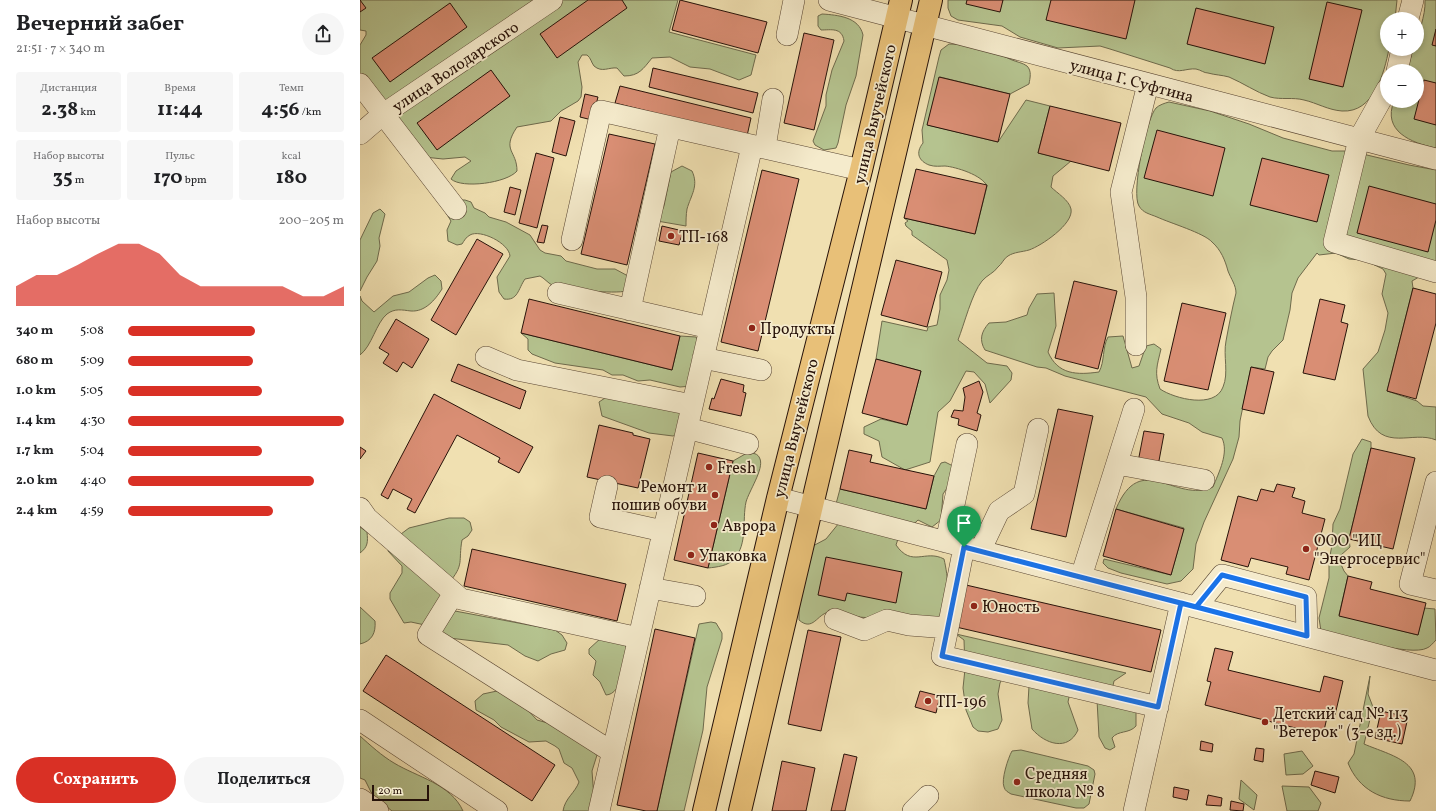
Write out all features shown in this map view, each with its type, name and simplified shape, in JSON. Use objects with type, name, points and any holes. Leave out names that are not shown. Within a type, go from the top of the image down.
[{"type":"main road","name":"улица Выучейского","points":[[740,811],[818,508],[930,0]]},
{"type":"main road","name":"улица Выучейского","points":[[704,811],[778,498],[861,170],[899,9]]},
{"type":"street","name":"улица Володарского","points":[[360,134],[382,115],[552,0]]},
{"type":"street","points":[[787,35],[794,0]]},
{"type":"street","points":[[1410,12],[1413,0]]},
{"type":"street","name":"улица Г. Суфтина","points":[[838,1],[899,9],[925,25],[1436,159]]},
{"type":"street","points":[[360,84],[382,115],[456,210]]},
{"type":"street","points":[[1136,345],[1136,297],[1120,192],[1148,84]]},
{"type":"street","points":[[599,811],[710,328],[773,99]]},
{"type":"street","points":[[1380,102],[1359,139],[1334,242],[1436,272]]},
{"type":"street","points":[[572,240],[600,111],[861,170]]},
{"type":"street","points":[[630,310],[670,127]]},
{"type":"street","points":[[558,293],[710,328]]},
{"type":"street","points":[[486,357],[517,370],[692,405]]},
{"type":"street","points":[[703,358],[761,370]]},
{"type":"street","points":[[1081,577],[1134,409]]},
{"type":"street","points":[[687,428],[748,444]]},
{"type":"street","points":[[963,547],[999,511],[1024,494],[1038,429]]},
{"type":"street","points":[[967,444],[963,547],[942,656],[1158,707]]},
{"type":"street","points":[[1117,464],[1204,480]]},
{"type":"street","points":[[1436,482],[1410,584],[1436,590]]},
{"type":"street","points":[[607,486],[600,517],[663,531]]},
{"type":"street","points":[[778,498],[1436,670]]},
{"type":"street","points":[[360,508],[367,518],[461,599],[638,638]]},
{"type":"street","points":[[1134,811],[1158,707],[1189,605],[1222,575],[1306,597],[1307,636]]},
{"type":"street","points":[[650,588],[695,596]]},
{"type":"street","points":[[454,593],[428,635],[612,752]]},
{"type":"street","points":[[835,619],[864,630],[887,620],[909,626],[948,628]]},
{"type":"street","points":[[360,720],[497,811]]},
{"type":"street","points":[[913,811],[928,796]]},
{"type":"street","points":[[360,799],[378,811]]},
{"type":"green space","points":[[360,0],[678,0],[669,32],[756,55],[751,75],[739,80],[710,69],[690,67],[670,57],[652,58],[643,69],[637,73],[624,76],[617,68],[597,68],[587,55],[582,55],[578,62],[582,87],[581,97],[578,101],[561,111],[551,121],[517,127],[512,135],[510,146],[515,159],[517,171],[504,179],[484,183],[465,184],[451,179],[456,171],[471,161],[465,157],[443,159],[424,157],[360,75],[360,45],[366,35],[366,31],[360,30]]},
{"type":"green space","points":[[948,0],[1397,0],[1396,12],[1380,12],[1380,56],[1387,56],[1385,64],[1380,64],[1380,80],[1376,90],[1370,99],[1362,106],[1353,110],[1342,111],[1300,99],[1270,97],[1229,77],[1207,73],[1196,69],[1176,71],[1100,46],[1058,48],[1020,37],[1002,26],[958,20],[951,16],[948,8]]},
{"type":"green space","points":[[1425,0],[1436,0],[1436,148],[1417,143],[1401,134],[1395,128],[1391,111],[1392,108],[1424,108],[1424,64],[1409,64],[1411,56],[1424,56]]},
{"type":"green space","points":[[822,14],[847,18],[857,24],[863,35],[856,76],[846,105],[838,143],[836,148],[824,150],[815,145],[813,141],[826,106],[826,95],[832,70],[844,41],[841,33],[836,30],[821,30],[818,26],[818,16]]},
{"type":"green space","points":[[949,44],[965,45],[982,49],[1024,64],[1030,70],[1029,84],[1010,94],[940,77],[928,125],[998,142],[1026,100],[1050,106],[1038,153],[1071,161],[1053,176],[1051,187],[1068,203],[1071,209],[1071,215],[1056,234],[1041,244],[1029,250],[1007,257],[978,286],[968,309],[958,340],[987,363],[1007,366],[1012,373],[1011,380],[990,403],[985,384],[974,372],[966,371],[950,401],[938,412],[930,462],[905,470],[882,457],[879,441],[864,434],[864,427],[881,419],[907,425],[921,371],[876,359],[882,321],[927,331],[928,327],[937,325],[940,309],[940,295],[947,280],[949,270],[947,260],[912,235],[912,231],[906,226],[905,223],[908,221],[904,218],[975,234],[987,186],[980,178],[968,172],[945,166],[929,165],[919,156],[919,150],[923,143],[922,130],[939,57],[941,50]]},
{"type":"green space","points":[[1169,102],[1210,111],[1249,124],[1283,138],[1332,151],[1350,151],[1436,170],[1436,273],[1419,277],[1412,281],[1413,288],[1387,391],[1417,401],[1423,406],[1436,407],[1436,440],[1418,437],[1399,438],[1381,434],[1374,427],[1368,416],[1363,369],[1378,352],[1385,330],[1388,313],[1382,294],[1386,274],[1383,269],[1364,260],[1349,259],[1336,253],[1319,255],[1317,253],[1298,278],[1292,293],[1290,310],[1283,340],[1268,357],[1265,369],[1251,367],[1240,421],[1239,437],[1233,459],[1204,522],[1196,544],[1193,569],[1181,581],[1167,584],[1121,573],[1108,568],[1103,563],[1104,559],[1171,575],[1184,528],[1116,509],[1126,492],[1136,483],[1148,480],[1185,489],[1199,490],[1213,487],[1224,456],[1224,444],[1222,438],[1202,432],[1189,423],[1162,414],[1146,397],[1065,376],[1046,368],[1037,367],[985,350],[982,343],[982,336],[989,323],[1006,322],[1027,315],[1029,308],[1037,294],[1054,293],[1056,326],[1048,352],[1052,360],[1063,369],[1076,373],[1099,372],[1108,337],[1123,336],[1132,368],[1139,366],[1146,346],[1154,344],[1161,349],[1157,365],[1158,383],[1160,389],[1184,399],[1194,400],[1204,400],[1219,394],[1225,382],[1225,347],[1236,293],[1224,259],[1218,248],[1208,239],[1195,232],[1145,212],[1139,206],[1137,199],[1138,173],[1148,126],[1156,108]]},
{"type":"green space","points":[[682,166],[692,171],[695,181],[694,190],[687,209],[686,226],[657,221],[664,206],[671,172]]},
{"type":"green space","points":[[460,200],[471,202],[474,208],[485,213],[489,217],[506,222],[530,235],[540,250],[545,253],[561,256],[566,261],[597,269],[615,269],[628,276],[626,291],[601,292],[557,287],[540,276],[525,279],[515,296],[509,299],[504,299],[499,292],[497,277],[510,256],[505,246],[493,238],[480,234],[470,235],[462,244],[457,245],[448,241],[447,230],[451,221],[446,213]]},
{"type":"green space","points":[[380,209],[385,214],[379,238],[380,246],[377,261],[360,291],[360,240],[373,213]]},
{"type":"green space","points":[[435,275],[441,281],[442,289],[433,301],[421,310],[396,310],[387,314],[380,323],[368,346],[360,355],[360,296],[362,301],[374,312],[393,296],[409,292],[428,278]]},
{"type":"green space","points":[[521,333],[672,370],[680,336],[696,337],[699,342],[692,386],[680,387],[650,380],[638,381],[623,375],[612,375],[603,370],[555,363],[532,354],[528,350],[528,339]]},
{"type":"green space","points":[[608,396],[679,411],[681,418],[678,434],[673,436],[649,433],[602,416],[599,402]]},
{"type":"green space","points":[[1362,439],[1371,442],[1371,448],[1349,539],[1350,547],[1341,555],[1339,560],[1348,576],[1339,615],[1418,635],[1424,608],[1435,609],[1436,640],[1427,648],[1419,650],[1406,650],[1392,648],[1321,631],[1319,618],[1329,578],[1329,561],[1332,545],[1333,524],[1340,509],[1353,454]]},
{"type":"green space","points":[[747,453],[757,454],[761,463],[746,502],[744,532],[741,546],[734,559],[729,563],[722,566],[708,568],[733,461]]},
{"type":"green space","points":[[945,462],[955,467],[951,482],[943,494],[941,520],[932,527],[918,520],[898,539],[896,545],[902,552],[913,557],[937,556],[944,559],[947,574],[947,599],[942,613],[937,619],[866,618],[840,612],[829,612],[808,624],[799,620],[799,606],[811,547],[826,539],[839,523],[836,504],[840,489],[926,509],[934,476],[941,463]]},
{"type":"green space","points":[[449,518],[464,518],[470,522],[472,530],[468,536],[462,540],[459,567],[448,584],[455,611],[555,630],[562,635],[567,643],[565,650],[551,654],[538,661],[525,656],[508,645],[449,638],[425,625],[411,622],[404,623],[390,599],[390,593],[402,573],[402,566],[388,551],[389,543],[409,528]]},
{"type":"green space","points":[[360,527],[367,532],[367,544],[360,553]]},
{"type":"green space","points":[[360,607],[375,621],[375,625],[374,633],[370,639],[360,644]]},
{"type":"green space","points":[[711,622],[716,623],[722,633],[722,639],[707,687],[703,730],[684,811],[657,811],[699,624]]},
{"type":"green space","points":[[956,634],[1126,673],[1114,681],[1112,690],[1136,711],[1136,726],[1130,730],[1117,734],[1112,738],[1115,747],[1110,750],[1105,748],[1099,737],[1097,700],[1071,688],[1068,702],[1078,730],[1074,737],[1068,741],[1062,743],[1050,742],[1043,739],[1032,729],[1028,703],[1029,686],[1002,679],[998,694],[1002,720],[998,729],[988,732],[978,731],[973,727],[966,710],[963,688],[965,669],[964,640]]},
{"type":"green space","points":[[601,638],[623,643],[627,648],[624,669],[619,683],[612,693],[606,695],[600,682],[593,675],[596,661],[589,654],[589,649]]},
{"type":"green space","points":[[1370,676],[1368,694],[1373,707],[1364,744],[1396,757],[1405,762],[1411,769],[1415,777],[1415,788],[1410,801],[1390,799],[1373,792],[1358,780],[1348,763],[1354,754]]},
{"type":"green space","points":[[497,691],[524,706],[537,720],[562,727],[597,755],[592,771],[595,811],[563,811],[564,806],[579,782],[572,768],[564,763],[559,749],[546,741],[529,742],[501,727],[494,720],[476,710],[475,701],[483,694]]},
{"type":"green space","points":[[360,736],[390,760],[442,788],[458,802],[463,811],[392,811],[376,798],[365,780],[360,778]]},
{"type":"green space","points":[[1021,750],[1088,766],[1094,770],[1095,774],[1089,804],[1084,808],[1076,808],[1011,794],[1005,790],[1003,779],[1012,751]]},
{"type":"green space","points":[[1302,751],[1313,766],[1303,774],[1286,775],[1284,754]]},
{"type":"green space","points":[[1241,780],[1257,795],[1254,810],[1239,799]]},
{"type":"green space","points":[[1282,786],[1309,787],[1321,803],[1318,811],[1287,811]]},
{"type":"building","points":[[360,0],[366,8],[360,12]]},
{"type":"building","points":[[588,0],[622,0],[627,8],[557,58],[540,34]]},
{"type":"building","points":[[680,0],[767,22],[758,53],[672,30]]},
{"type":"building","points":[[967,0],[1003,0],[1000,12],[966,4]]},
{"type":"building","points":[[1051,0],[1135,0],[1126,39],[1046,20]]},
{"type":"building","points":[[1327,2],[1362,10],[1343,87],[1309,79]]},
{"type":"building","points":[[450,3],[467,27],[390,82],[372,58]]},
{"type":"building","points":[[1196,8],[1274,27],[1265,64],[1187,44]]},
{"type":"building","points":[[1436,29],[1436,46],[1432,45]]},
{"type":"building","points":[[804,33],[834,40],[814,130],[784,123]]},
{"type":"building","points":[[653,68],[758,93],[753,113],[649,87]]},
{"type":"building","points":[[491,70],[510,96],[437,150],[417,123]]},
{"type":"building","points":[[939,77],[1010,94],[998,142],[927,125]]},
{"type":"building","points":[[1424,80],[1436,83],[1436,125],[1414,119],[1417,108],[1424,108]]},
{"type":"building","points":[[620,86],[751,118],[747,136],[615,103]]},
{"type":"building","points":[[585,94],[598,97],[592,120],[580,117]]},
{"type":"building","points":[[1050,106],[1121,123],[1109,171],[1038,153]]},
{"type":"building","points":[[560,117],[575,121],[566,156],[552,152]]},
{"type":"building","points":[[1157,130],[1225,148],[1213,196],[1144,178]]},
{"type":"building","points":[[609,134],[655,144],[627,265],[581,254]]},
{"type":"building","points":[[536,153],[554,158],[537,228],[519,223]]},
{"type":"building","points":[[1262,158],[1329,175],[1317,222],[1250,205]]},
{"type":"building","points":[[916,169],[987,185],[975,234],[904,218]]},
{"type":"building","points":[[762,170],[799,179],[758,351],[721,342]]},
{"type":"building","points":[[1369,186],[1436,204],[1436,220],[1428,252],[1357,233]]},
{"type":"building","points":[[510,187],[521,190],[515,215],[504,212]]},
{"type":"building","points":[[542,225],[548,226],[544,243],[537,242]]},
{"type":"building","name":"ТП-168","points":[[662,226],[683,231],[679,245],[659,241]]},
{"type":"building","points":[[477,239],[503,254],[456,335],[431,320]]},
{"type":"building","points":[[896,260],[942,272],[927,327],[881,315]]},
{"type":"building","points":[[1074,281],[1117,291],[1098,369],[1055,358]]},
{"type":"building","points":[[1413,288],[1436,294],[1436,323],[1416,399],[1387,391]]},
{"type":"building","points":[[529,299],[680,336],[672,370],[521,333]]},
{"type":"building","points":[[1320,299],[1345,305],[1341,322],[1348,324],[1335,380],[1303,373]]},
{"type":"building","points":[[1182,303],[1226,313],[1208,390],[1164,381]]},
{"type":"building","points":[[396,319],[429,339],[412,368],[403,362],[397,372],[383,363],[389,354],[379,348]]},
{"type":"building","points":[[876,359],[921,371],[907,425],[862,413]]},
{"type":"building","points":[[458,364],[526,391],[520,409],[451,381]]},
{"type":"building","points":[[1251,367],[1274,372],[1264,414],[1242,409]]},
{"type":"building","points":[[721,379],[744,385],[743,392],[746,393],[741,416],[709,409],[712,398],[714,399]]},
{"type":"building","points":[[979,381],[983,392],[977,413],[981,415],[977,431],[958,425],[959,419],[951,417],[954,410],[963,411],[965,397],[963,388]]},
{"type":"building","points":[[434,394],[533,447],[519,473],[498,462],[500,458],[457,435],[415,513],[407,509],[412,499],[393,489],[388,499],[381,495]]},
{"type":"building","points":[[1058,409],[1093,416],[1066,537],[1031,529]]},
{"type":"building","points":[[599,425],[633,433],[633,435],[650,439],[638,488],[587,477]]},
{"type":"building","points":[[1144,431],[1164,434],[1158,466],[1138,462]]},
{"type":"building","points":[[360,447],[366,451],[360,459]]},
{"type":"building","points":[[1371,448],[1415,458],[1393,549],[1349,539]]},
{"type":"building","points":[[849,450],[872,455],[870,462],[934,476],[926,509],[840,489]]},
{"type":"building","points":[[698,453],[733,461],[708,568],[674,560]]},
{"type":"building","points":[[1277,484],[1295,488],[1292,497],[1305,501],[1302,513],[1325,519],[1309,580],[1286,574],[1288,567],[1251,558],[1248,567],[1221,560],[1238,496],[1257,501],[1261,489],[1274,492]]},
{"type":"building","points":[[1116,509],[1184,529],[1171,575],[1103,556]]},
{"type":"building","points":[[472,549],[626,584],[617,621],[464,586]]},
{"type":"building","points":[[826,557],[902,572],[896,603],[847,593],[845,601],[818,595]]},
{"type":"building","points":[[1348,576],[1372,582],[1370,589],[1426,603],[1418,635],[1339,616]]},
{"type":"building","points":[[966,585],[1161,630],[1151,672],[956,627]]},
{"type":"building","points":[[655,629],[695,638],[657,811],[646,811],[617,805]]},
{"type":"building","points":[[808,630],[841,637],[821,731],[788,724]]},
{"type":"building","points":[[1215,648],[1233,652],[1228,670],[1320,692],[1324,676],[1343,681],[1335,715],[1328,713],[1323,735],[1205,705],[1211,682],[1207,681]]},
{"type":"building","points":[[386,655],[555,765],[532,801],[363,691]]},
{"type":"building","name":"ТП-196","points":[[920,691],[940,696],[936,713],[915,707]]},
{"type":"building","points":[[1381,711],[1408,717],[1402,744],[1375,738]]},
{"type":"building","points":[[1201,741],[1213,744],[1212,752],[1200,750]]},
{"type":"building","points":[[1256,748],[1264,749],[1263,762],[1254,760]]},
{"type":"building","points":[[844,754],[857,757],[845,811],[831,811]]},
{"type":"building","points":[[782,761],[815,768],[806,811],[772,811]]},
{"type":"building","points":[[1315,771],[1339,777],[1335,793],[1311,785]]},
{"type":"building","points":[[1174,787],[1189,790],[1187,800],[1173,797]]},
{"type":"building","points":[[1208,795],[1222,798],[1221,806],[1206,805]]},
{"type":"building","points":[[1231,801],[1244,804],[1243,811],[1230,810]]},
{"type":"place","name":"ТП-168","points":[[671,236]]},
{"type":"place","name":"Продукты","points":[[752,328]]},
{"type":"place","name":"Fresh","points":[[709,467]]},
{"type":"place","name":"Ремонт и пошив обуви","points":[[715,495]]},
{"type":"place","name":"Аврора","points":[[714,525]]},
{"type":"place","name":"ООО \"ИЦ \"Энергосервис\"","points":[[1306,549]]},
{"type":"place","name":"Упаковка","points":[[691,555]]},
{"type":"place","name":"Юность","points":[[974,606]]},
{"type":"place","name":"ТП-196","points":[[928,701]]},
{"type":"place","name":"Детский сад № 113 \"Ветерок\" (3-е зд.)","points":[[1265,722]]},
{"type":"place","name":"Средняя школа № 8","points":[[1017,782]]},
{"type":"route","points":[[964,547],[942,656],[1158,707],[1181,603],[1307,636],[1306,597],[1222,575],[1196,607],[964,547]]}]
